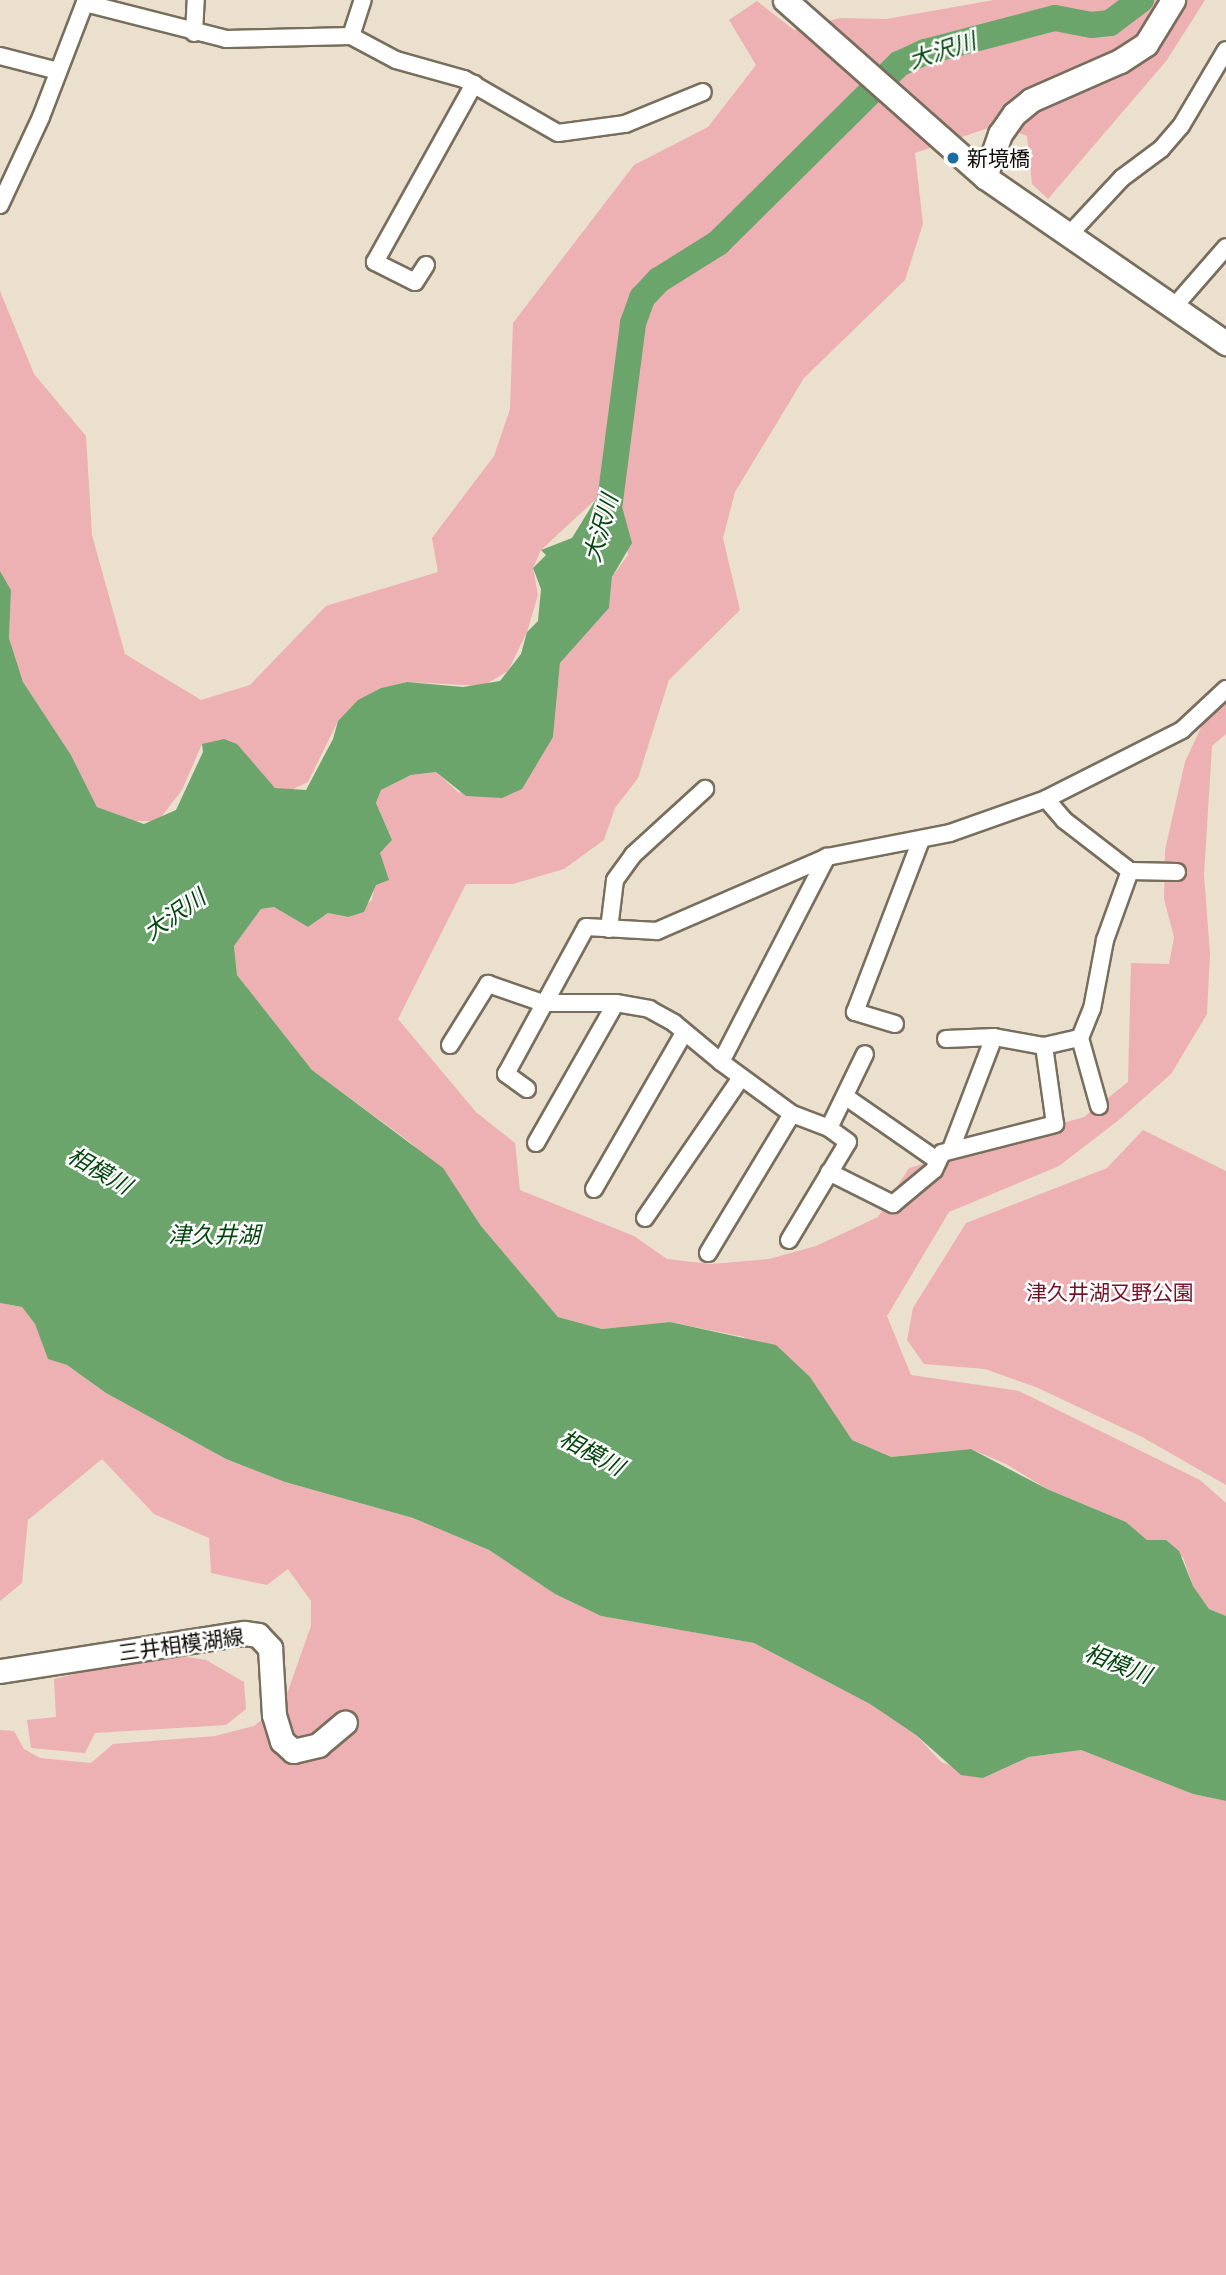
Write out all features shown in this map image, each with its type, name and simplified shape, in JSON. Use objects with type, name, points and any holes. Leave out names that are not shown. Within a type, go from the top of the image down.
[{"type":"street","points":[[194,33],[195,0]]},
{"type":"street","points":[[351,36],[363,0]]},
{"type":"street","points":[[785,0],[982,175],[1067,237],[1226,343]]},
{"type":"street","points":[[982,175],[1000,134],[1014,114],[1031,100],[1120,61],[1146,44],[1173,0]]},
{"type":"street","points":[[0,205],[85,2],[194,33],[245,40],[351,36],[396,60],[474,84],[558,132],[625,124],[703,92]]},
{"type":"street","points":[[1067,237],[1122,178],[1161,149],[1181,126],[1226,50]]},
{"type":"street","points":[[0,56],[58,71]]},
{"type":"street","points":[[426,265],[415,282],[375,261],[474,84]]},
{"type":"street","points":[[1172,309],[1226,247]]},
{"type":"street","points":[[527,1088],[506,1074],[586,928],[657,931],[827,857],[921,840],[1046,799],[1182,730],[1226,689]]},
{"type":"street","points":[[609,929],[615,880],[634,855],[705,789]]},
{"type":"street","points":[[1046,799],[1072,827],[1130,871],[1177,872]]},
{"type":"street","points":[[895,1024],[855,1012],[921,840]]},
{"type":"street","points":[[721,1062],[827,857]]},
{"type":"street","points":[[1099,1106],[1080,1038],[1092,1009],[1105,940],[1130,871]]},
{"type":"street","points":[[450,1045],[488,984],[543,1003],[616,1003],[649,1009],[684,1033],[740,1080],[792,1114],[829,1128],[848,1142],[789,1240]]},
{"type":"street","points":[[536,1143],[616,1003]]},
{"type":"street","points":[[594,1189],[684,1033]]},
{"type":"street","points":[[946,1039],[994,1037],[1044,1046],[1080,1038]]},
{"type":"street","points":[[829,1172],[892,1205],[951,1149],[994,1037]]},
{"type":"street","points":[[951,1149],[1055,1125],[1044,1046]]},
{"type":"street","points":[[829,1128],[865,1054]]},
{"type":"street","points":[[645,1218],[740,1080]]},
{"type":"street","points":[[846,1097],[938,1161]]},
{"type":"street","points":[[708,1253],[792,1114]]},
{"type":"street","name":"三井相模湖線","points":[[0,1671],[244,1633],[258,1635],[270,1648],[274,1715],[288,1746],[308,1751],[345,1722]]},
{"type":"green space","points":[[994,0],[1205,0],[1167,60],[1048,199],[1032,184],[1027,136],[997,125],[915,153],[923,224],[905,280],[804,378],[735,492],[723,538],[740,610],[669,680],[638,778],[615,808],[604,840],[564,869],[513,884],[466,884],[398,1019],[476,1112],[515,1143],[520,1190],[634,1236],[667,1259],[711,1264],[769,1259],[816,1246],[878,1217],[909,1168],[1084,1117],[1128,1082],[1131,963],[1169,964],[1174,937],[1164,899],[1165,850],[1185,762],[1203,723],[1226,702],[1226,734],[1212,746],[1204,874],[1210,954],[1207,1014],[1171,1074],[1120,1119],[1059,1166],[949,1212],[887,1316],[911,1375],[1019,1391],[1200,1480],[1226,1503],[1226,1616],[1209,1609],[1193,1586],[1183,1557],[1147,1540],[1126,1522],[1047,1489],[1006,1464],[971,1449],[890,1457],[852,1440],[744,1337],[670,1322],[602,1329],[558,1317],[481,1226],[460,1194],[411,1143],[312,1070],[237,975],[234,946],[261,909],[274,907],[308,927],[328,913],[348,917],[372,900],[380,853],[392,840],[376,803],[381,790],[411,775],[436,772],[459,793],[553,737],[560,663],[609,608],[612,577],[628,555],[621,503],[596,499],[541,550],[533,568],[538,595],[527,632],[508,671],[483,686],[407,682],[381,688],[359,700],[338,721],[308,782],[291,790],[276,788],[202,744],[182,790],[158,821],[136,821],[97,807],[71,755],[23,682],[9,638],[11,590],[0,571],[0,291],[34,374],[86,436],[92,535],[125,654],[201,700],[250,685],[326,606],[438,572],[432,538],[494,456],[510,409],[513,323],[634,165],[708,127],[756,65],[729,20],[757,1],[794,30],[840,18],[886,19]]},
{"type":"green space","name":"津久井湖又野公園","points":[[1143,1130],[1226,1171],[1226,1485],[1142,1437],[1038,1388],[985,1369],[924,1364],[907,1340],[913,1308],[966,1223],[1107,1168]]},
{"type":"green space","points":[[0,1303],[22,1307],[35,1324],[49,1359],[67,1365],[106,1393],[226,1459],[285,1482],[413,1518],[489,1550],[555,1594],[601,1616],[754,1643],[870,1704],[916,1735],[941,1762],[983,1778],[1029,1757],[1081,1750],[1193,1794],[1226,1801],[1226,2275],[0,2275],[0,1730],[14,1731],[24,1749],[40,1758],[91,1763],[113,1744],[215,1736],[254,1726],[284,1702],[311,1626],[311,1601],[288,1569],[267,1585],[211,1573],[209,1538],[154,1514],[102,1459],[28,1520],[22,1583],[0,1601]]},
{"type":"green space","points":[[161,1653],[206,1660],[244,1682],[246,1709],[226,1725],[95,1733],[85,1753],[31,1748],[27,1720],[56,1717],[54,1679]]},
{"type":"water","name":"津久井湖","points":[[596,499],[621,503],[632,543],[612,577],[609,608],[560,663],[553,737],[522,789],[502,798],[466,796],[436,772],[411,775],[381,790],[376,803],[392,840],[380,853],[389,880],[376,885],[364,912],[348,917],[328,913],[308,927],[274,907],[261,909],[234,946],[237,975],[312,1070],[443,1168],[481,1226],[558,1317],[602,1329],[670,1322],[776,1345],[810,1377],[852,1440],[891,1457],[971,1449],[1047,1489],[1126,1522],[1147,1540],[1166,1540],[1179,1551],[1193,1586],[1209,1609],[1226,1616],[1226,1801],[1193,1794],[1081,1750],[1029,1757],[983,1778],[961,1775],[916,1735],[870,1704],[754,1643],[601,1616],[555,1594],[489,1550],[413,1518],[285,1482],[226,1459],[106,1393],[67,1365],[48,1359],[35,1324],[22,1307],[0,1303],[0,571],[11,590],[9,638],[23,682],[71,755],[97,807],[144,824],[176,810],[203,752],[202,744],[224,739],[237,744],[275,788],[306,790],[333,739],[338,721],[358,700],[381,688],[407,682],[463,687],[500,681],[521,654],[527,632],[538,621],[541,589],[533,568],[546,555],[541,550],[572,538]]},
{"type":"waterway","name":"大沢川","points":[[599,535],[610,501],[633,323],[642,298],[659,280],[718,243],[899,64],[925,52],[1055,18],[1091,25],[1110,23],[1141,0]]},
{"type":"place","name":"新境橋","points":[[953,158]]},
{"type":"water label","name":"相模川","points":[[100,1170]]},
{"type":"water label","name":"相模川","points":[[592,1452]]},
{"type":"water label","name":"相模川","points":[[1118,1663]]}]
